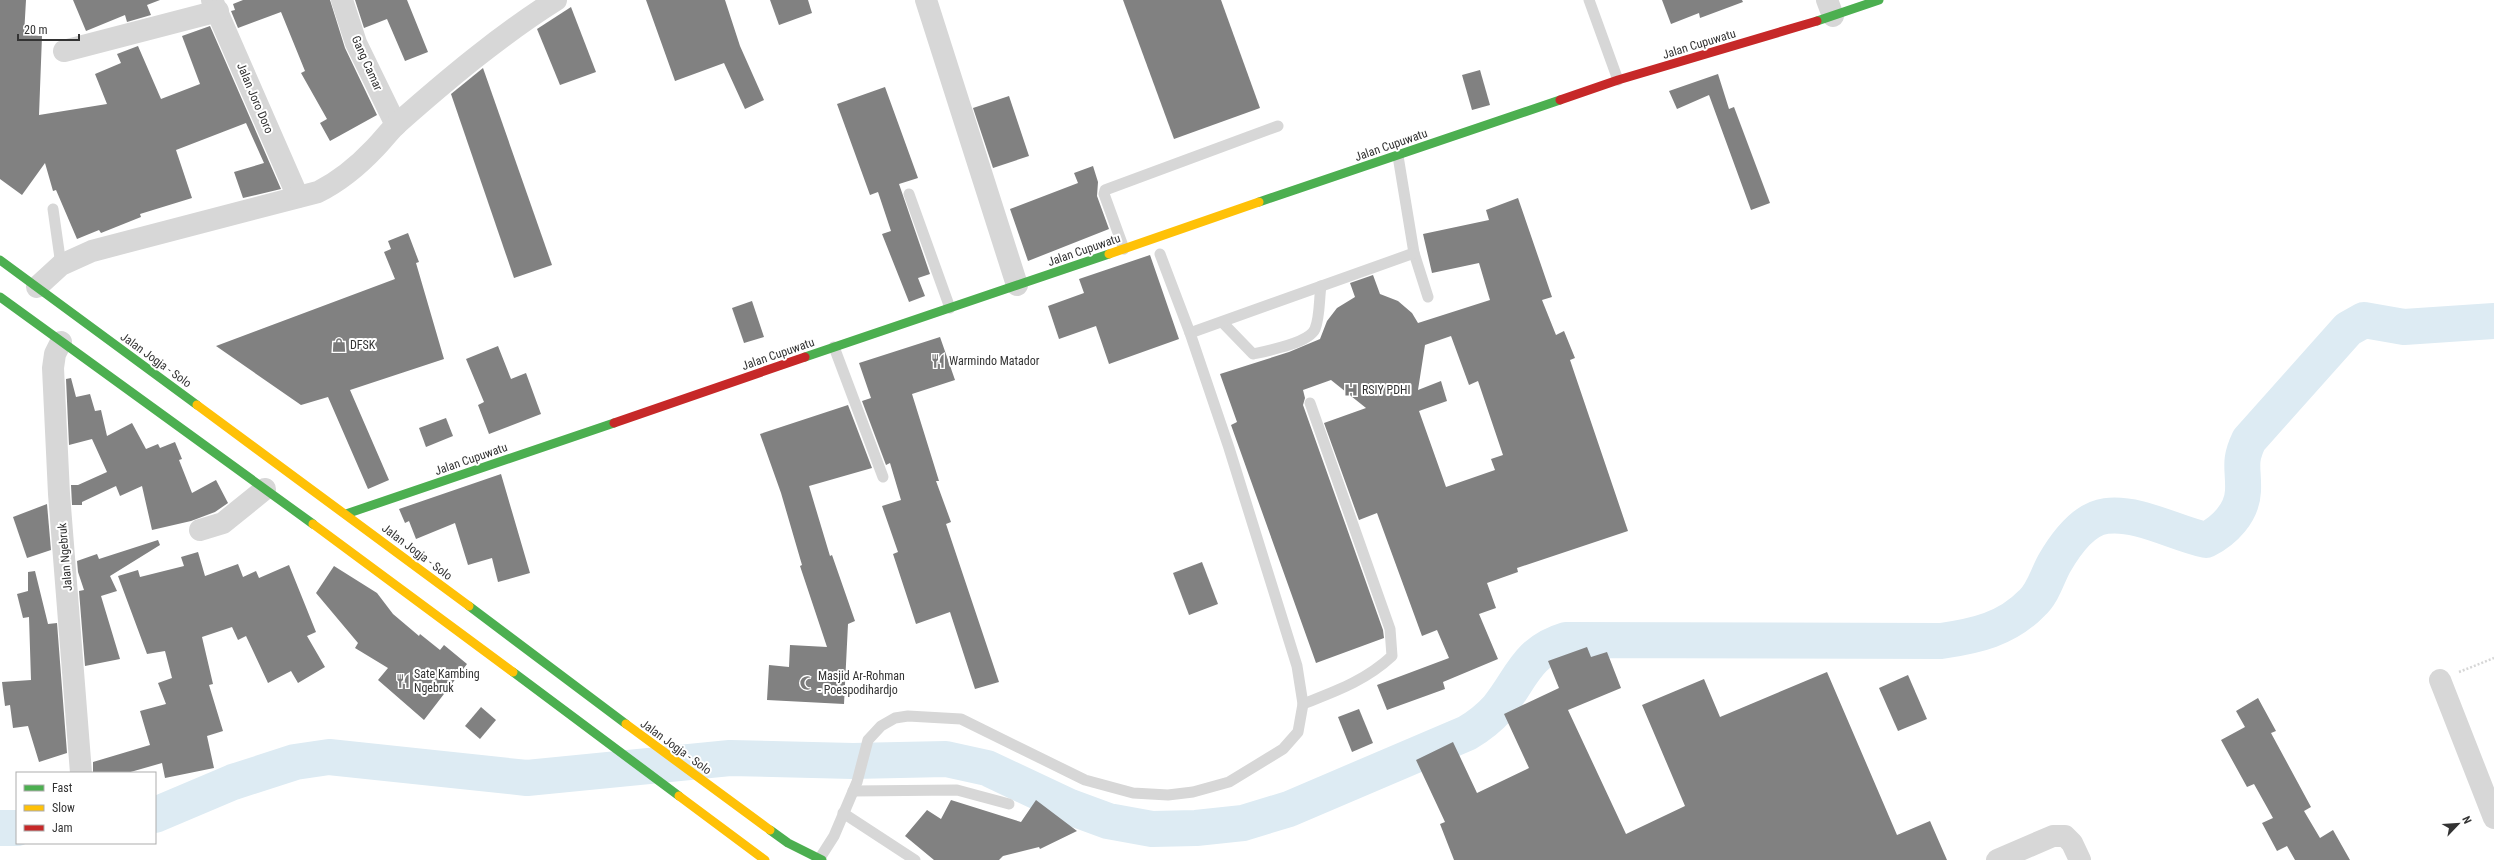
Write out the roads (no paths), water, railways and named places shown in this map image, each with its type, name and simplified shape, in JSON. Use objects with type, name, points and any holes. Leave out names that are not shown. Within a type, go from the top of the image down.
[{"type":"main road","name":"Jalan Cupuwatu","points":[[346,514],[1830,8],[1879,0]]},
{"type":"main road","name":"Jalan Jogja - Solo","points":[[0,260],[206,416],[346,514],[721,795],[788,843],[821,859]]},
{"type":"main road","points":[[0,297],[61,342],[194,432],[265,489],[765,860]]},
{"type":"street","name":"Gang Camar","points":[[342,0],[356,43],[396,125]]},
{"type":"street","points":[[37,287],[61,265],[92,251],[318,192],[335,184],[376,148],[396,125],[460,69],[524,9],[556,0]]},
{"type":"street","points":[[926,0],[1018,285]]},
{"type":"street","points":[[64,51],[215,5]]},
{"type":"street","name":"Jalan Joro Doro","points":[[215,5],[298,197]]},
{"type":"street","name":"Jalan Ngebruk","points":[[61,342],[55,354],[52,368],[59,494],[81,772]]},
{"type":"street","points":[[200,530],[223,523],[265,489]]},
{"type":"street","points":[[2440,680],[2494,818]]},
{"type":"street","points":[[1997,860],[2053,836],[2065,836],[2072,843],[2080,860]]},
{"type":"lane","points":[[1589,0],[1618,80]]},
{"type":"lane","points":[[1124,249],[1104,194],[1105,190],[1278,126]]},
{"type":"lane","points":[[1398,156],[1414,253],[1428,297]]},
{"type":"lane","points":[[909,194],[950,308]]},
{"type":"lane","points":[[52,209],[61,265]]},
{"type":"lane","points":[[1190,333],[1414,253]]},
{"type":"lane","points":[[821,859],[834,836],[855,786],[868,740],[880,726],[895,718],[908,716],[961,719],[1085,780],[1133,793],[1168,795],[1193,792],[1229,782],[1290,743],[1298,732],[1302,704],[1297,666],[1229,448],[1190,333],[1160,254]]},
{"type":"lane","points":[[1222,322],[1253,354],[1280,348],[1306,338],[1315,330],[1321,286]]},
{"type":"lane","points":[[834,348],[883,477]]},
{"type":"lane","points":[[1302,704],[1348,686],[1374,673],[1392,656],[1393,647],[1390,629],[1310,403]]},
{"type":"lane","points":[[855,786],[957,790],[1009,804]]},
{"type":"lane","points":[[843,813],[915,860]]},
{"type":"waterway","points":[[156,815],[233,782],[295,762],[329,757],[527,778],[730,758],[853,761],[946,759],[987,768],[1070,807],[1108,821],[1152,829],[1196,828],[1243,823],[1289,809],[1476,728],[1498,708],[1533,659],[1542,651],[1566,640],[1941,641],[1966,637],[1990,630],[2012,619],[2036,599],[2054,564],[2069,541],[2082,527],[2098,518],[2106,516],[2131,517],[2206,540],[2219,532],[2236,514],[2242,499],[2242,466],[2249,440],[2348,329],[2364,320],[2404,327],[2494,321]]},
{"type":"waterway","points":[[0,828],[16,828]]},
{"type":"place","name":"DFSK","points":[[339,345]]},
{"type":"place","name":"Warmindo Matador","points":[[938,361]]},
{"type":"place","name":"RSIY PDHI","points":[[1351,390]]},
{"type":"place","name":"Sate Kambing Ngebruk","points":[[403,681]]},
{"type":"place","name":"Masjid Ar-Rohman - Poespodihardjo","points":[[807,683]]}]
